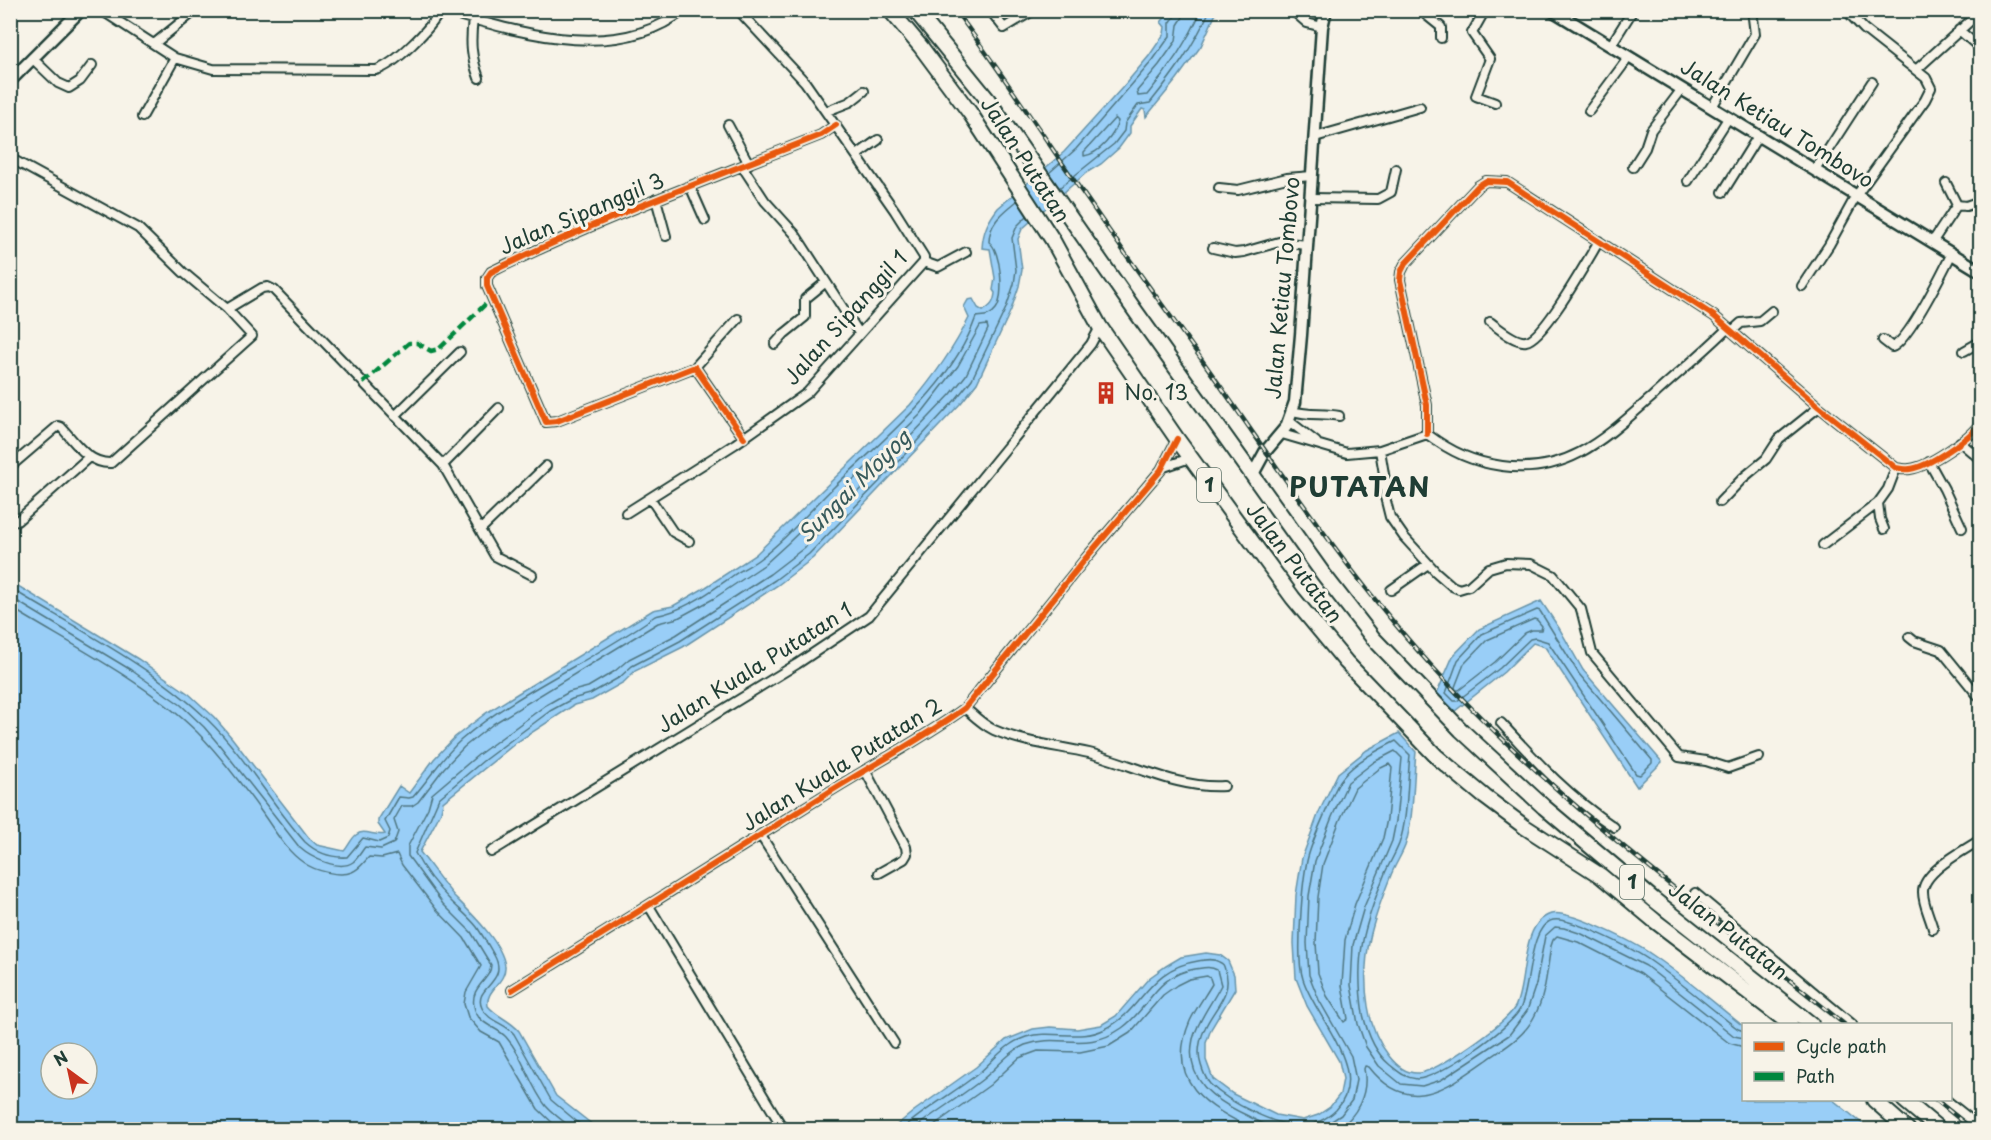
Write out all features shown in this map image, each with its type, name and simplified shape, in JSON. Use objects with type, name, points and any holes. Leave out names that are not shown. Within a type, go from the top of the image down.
[{"type":"highway","name":"Jalan Putatan","points":[[890,10],[970,113],[1015,179],[1052,239],[1100,327],[1190,458],[1315,626],[1346,662],[1437,757],[1503,812],[1601,876],[1655,921],[1789,1023]]},
{"type":"highway","name":"Jalan Putatan","points":[[915,10],[988,100],[1355,618],[1421,690],[1544,807],[1653,899],[1810,1023]]},
{"type":"highway","points":[[1653,899],[1658,909],[1655,921]]},
{"type":"highway","points":[[1772,993],[1773,1002],[1789,1023]]},
{"type":"highway","points":[[1875,1101],[1908,1130]]},
{"type":"highway","points":[[1905,1101],[1940,1130]]},
{"type":"street","points":[[10,81],[81,10]]},
{"type":"street","points":[[101,10],[175,58],[213,69],[376,70],[389,65],[430,27],[440,11],[553,37],[608,39],[625,38],[648,31],[669,21],[684,10]]},
{"type":"street","points":[[154,44],[195,10]]},
{"type":"street","name":"Jalan Sipanggil 1","points":[[626,513],[744,438],[807,393],[924,262],[924,257],[827,111],[805,82],[738,10]]},
{"type":"street","points":[[990,10],[1004,28],[1034,10]]},
{"type":"street","points":[[1292,10],[1307,23],[1322,27]]},
{"type":"street","name":"Jalan Ketiau Tombovo","points":[[1253,474],[1265,452],[1282,434],[1291,416],[1301,335],[1322,27],[1326,10]]},
{"type":"street","points":[[1420,10],[1441,27],[1441,38]]},
{"type":"street","points":[[1485,10],[1472,33],[1489,56],[1490,63],[1476,96],[1495,103]]},
{"type":"street","name":"Jalan Ketiau Tombovo","points":[[1552,10],[1980,271]]},
{"type":"street","points":[[1611,45],[1633,10]]},
{"type":"street","points":[[1712,107],[1755,34],[1752,10]]},
{"type":"street","points":[[1802,286],[1829,245],[1856,196],[1931,88],[1929,82],[1916,70],[1864,29],[1846,10]]},
{"type":"street","points":[[1916,70],[1980,12]]},
{"type":"street","points":[[473,20],[470,42],[479,78]]},
{"type":"street","points":[[1959,30],[1980,48]]},
{"type":"street","points":[[1589,111],[1629,57]]},
{"type":"street","points":[[32,58],[58,83],[69,88],[80,81],[92,65]]},
{"type":"street","points":[[142,117],[175,58]]},
{"type":"street","points":[[1815,170],[1872,82]]},
{"type":"street","points":[[1633,167],[1645,148],[1651,130],[1682,89]]},
{"type":"street","points":[[827,111],[850,102],[864,91]]},
{"type":"street","points":[[1315,137],[1420,107]]},
{"type":"street","points":[[1688,181],[1729,117]]},
{"type":"street","points":[[728,125],[745,165],[765,201],[795,234],[860,333]]},
{"type":"street","name":"Jalan Sipanggil 3","points":[[695,367],[557,421],[546,422],[487,285],[487,278],[491,272],[556,240],[821,135],[836,125]]},
{"type":"street","points":[[1723,192],[1758,136]]},
{"type":"street","points":[[857,155],[878,140]]},
{"type":"street","points":[[10,158],[138,228],[183,272],[227,309],[252,336],[111,463],[97,462],[89,457],[62,426],[58,426],[10,467]]},
{"type":"street","points":[[1311,198],[1378,200],[1391,192],[1396,169]]},
{"type":"street","points":[[1219,188],[1238,190],[1287,178],[1312,176]]},
{"type":"street","points":[[1428,434],[1427,405],[1400,280],[1401,272],[1470,194],[1486,181],[1507,182],[1702,308],[1896,468],[1909,470],[1929,462],[1960,442],[1977,429],[1980,423]]},
{"type":"street","points":[[1946,183],[1957,206]]},
{"type":"street","points":[[690,186],[705,220]]},
{"type":"street","points":[[656,199],[666,236]]},
{"type":"street","points":[[1957,206],[1966,206],[1980,201]]},
{"type":"street","points":[[1933,241],[1957,206]]},
{"type":"street","points":[[1490,322],[1519,340],[1532,339],[1557,309],[1599,241]]},
{"type":"street","points":[[1214,248],[1235,253],[1279,242],[1307,245]]},
{"type":"street","points":[[924,262],[938,267],[966,252]]},
{"type":"street","points":[[1883,340],[1892,347],[1901,341],[1926,302],[1952,253]]},
{"type":"street","points":[[775,344],[805,317],[805,299],[826,282]]},
{"type":"street","points":[[227,309],[262,288],[268,287],[274,290],[443,465],[495,556],[532,575]]},
{"type":"street","points":[[1428,434],[1456,454],[1481,463],[1518,468],[1558,463],[1588,448],[1611,431],[1730,330],[1741,323],[1760,321],[1772,311]]},
{"type":"street","points":[[738,320],[695,367],[744,438]]},
{"type":"street","name":"Jalan Kuala Putatan 1","points":[[491,852],[797,664],[869,616],[1084,352],[1100,327]]},
{"type":"street","points":[[1964,351],[1980,342]]},
{"type":"street","points":[[1084,352],[1099,344],[1111,343]]},
{"type":"street","points":[[395,416],[460,352]]},
{"type":"street","points":[[1720,502],[1743,478],[1766,459],[1779,439],[1819,406]]},
{"type":"street","points":[[443,465],[499,408]]},
{"type":"street","points":[[1291,416],[1318,413],[1339,416]]},
{"type":"street","points":[[1291,416],[1317,444]]},
{"type":"street","points":[[1282,434],[1347,453],[1380,450],[1428,434]]},
{"type":"street","name":"Jalan Kuala Putatan 2","points":[[512,990],[965,708],[1086,558],[1164,467],[1177,439]]},
{"type":"street","points":[[1960,442],[1980,459]]},
{"type":"street","points":[[1380,450],[1385,497],[1390,517],[1428,564],[1452,586],[1459,589],[1469,586],[1482,573],[1497,565],[1519,563],[1542,568],[1565,587],[1581,609],[1592,652],[1679,757],[1706,760],[1728,768],[1759,757]]},
{"type":"street","points":[[1239,455],[1254,456],[1265,452]]},
{"type":"street","points":[[10,522],[17,521],[89,457]]},
{"type":"street","points":[[1164,467],[1190,458]]},
{"type":"street","points":[[1929,462],[1962,528]]},
{"type":"street","points":[[480,530],[546,466]]},
{"type":"street","points":[[1823,545],[1878,503],[1888,489],[1896,468]]},
{"type":"street","points":[[650,498],[673,532],[689,541]]},
{"type":"street","points":[[1878,503],[1884,530]]},
{"type":"street","points":[[1391,590],[1428,564]]},
{"type":"street","points":[[1909,637],[1914,641],[1941,650],[1980,698]]},
{"type":"street","points":[[965,708],[986,725],[1010,735],[1091,754],[1198,785],[1224,786]]},
{"type":"street","points":[[1501,723],[1561,787],[1587,809],[1614,827]]},
{"type":"street","points":[[865,770],[906,847],[907,854],[904,859],[879,873]]},
{"type":"street","points":[[761,836],[894,1043]]},
{"type":"street","points":[[1932,928],[1923,893],[1924,887],[1933,873],[1944,863],[1980,840]]},
{"type":"street","points":[[1695,893],[1851,1023]]},
{"type":"street","points":[[649,906],[784,1130]]},
{"type":"street","points":[[1947,1101],[1980,1127]]},
{"type":"water","name":"Sungai Moyog","points":[[1171,11],[1217,11],[1201,46],[1146,117],[1145,110],[1142,109],[1130,126],[1130,133],[1119,148],[1101,164],[1086,173],[1022,229],[1018,239],[1022,270],[1011,310],[977,383],[961,403],[813,558],[778,585],[683,647],[635,671],[624,682],[592,700],[574,705],[517,742],[443,802],[441,812],[420,852],[454,896],[492,938],[503,957],[504,972],[490,995],[488,1006],[519,1031],[556,1096],[598,1129],[11,1129],[10,581],[138,659],[189,694],[214,717],[232,738],[309,838],[317,845],[344,851],[359,833],[385,834],[378,820],[399,786],[409,793],[434,759],[455,737],[486,713],[653,610],[673,606],[755,555],[910,405],[927,385],[963,330],[969,318],[964,307],[968,300],[973,299],[978,308],[983,311],[993,302],[995,278],[990,249],[982,248],[985,231],[991,217],[998,208],[1064,152],[1149,56],[1164,34],[1165,27],[1161,22]]},
{"type":"water","points":[[1541,601],[1583,670],[1662,762],[1637,787],[1545,647],[1533,643],[1504,672],[1455,711],[1437,693],[1453,656],[1479,629]]},
{"type":"water","points":[[1399,733],[1416,752],[1408,835],[1374,923],[1366,971],[1368,1006],[1373,1026],[1378,1039],[1398,1066],[1415,1073],[1428,1070],[1470,1046],[1509,1015],[1519,996],[1526,954],[1534,929],[1541,920],[1551,914],[1560,914],[1587,922],[1645,951],[1677,973],[1742,1025],[1742,1101],[1834,1101],[1869,1129],[892,1129],[976,1067],[1006,1040],[1033,1029],[1050,1027],[1077,1029],[1101,1025],[1116,1016],[1149,978],[1166,966],[1181,957],[1206,953],[1220,955],[1228,961],[1234,975],[1235,989],[1211,1029],[1206,1043],[1206,1060],[1213,1079],[1233,1094],[1276,1115],[1303,1120],[1318,1115],[1330,1107],[1340,1094],[1343,1079],[1339,1061],[1307,1006],[1296,978],[1294,943],[1296,895],[1302,858],[1319,812],[1338,773],[1367,750]]},
{"type":"railway","points":[[955,10],[1315,521],[1365,587],[1419,652],[1467,704],[1570,801],[1843,1023]]},
{"type":"railway","points":[[1937,1101],[1973,1130]]},
{"type":"marked path","points":[[363,383],[409,343],[417,343],[431,351],[439,349],[493,297]]},
{"type":"cycle path","points":[[744,438],[695,367],[557,421],[546,422],[487,286],[487,278],[491,272],[572,234],[821,135],[836,125]]},
{"type":"cycle path","points":[[1427,434],[1427,405],[1400,280],[1401,272],[1405,264],[1478,186],[1486,181],[1507,182],[1714,316],[1819,407],[1896,468],[1918,467],[1938,458],[1959,444],[1980,423]]},
{"type":"cycle path","points":[[512,990],[965,708],[1086,558],[1161,470],[1177,439]]},
{"type":"place","name":"No. 13","points":[[1106,393]]},
{"type":"district","name":"PUTATAN","points":[[1360,488]]}]
